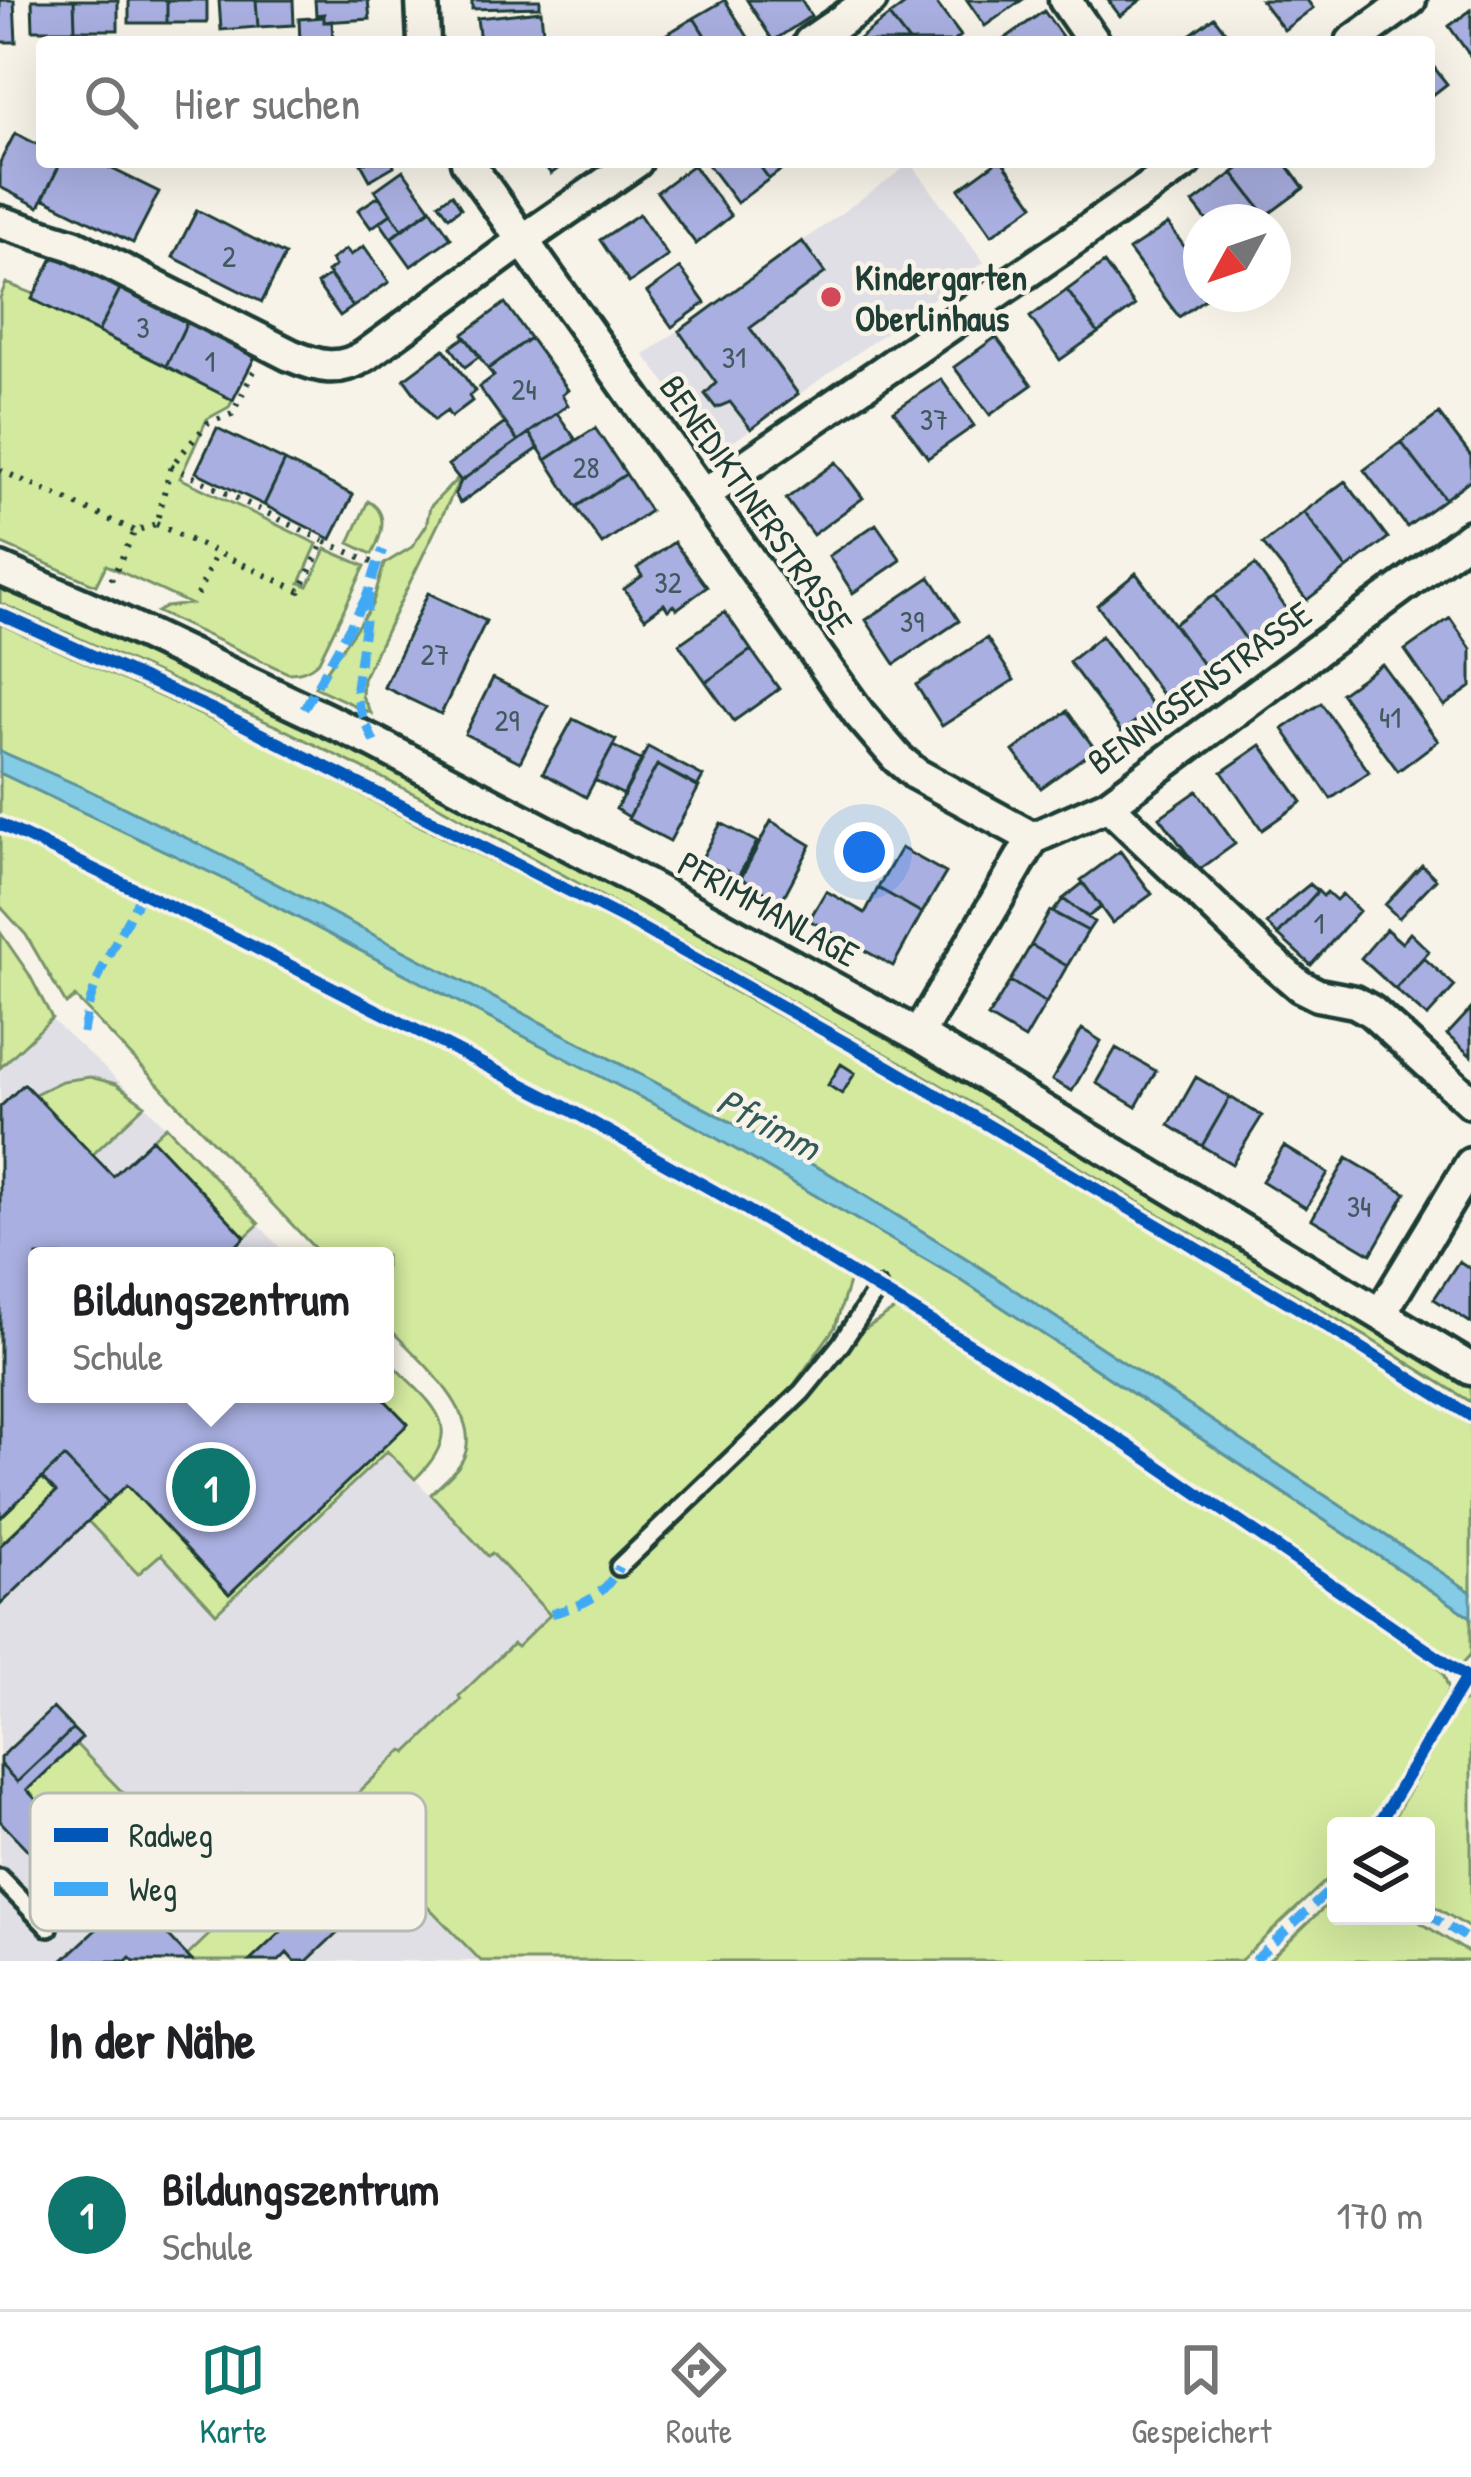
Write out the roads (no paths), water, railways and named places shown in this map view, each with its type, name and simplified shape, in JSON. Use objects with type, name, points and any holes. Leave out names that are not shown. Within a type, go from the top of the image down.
[{"type":"street","points":[[422,0],[424,36]]},
{"type":"street","points":[[819,36],[871,0]]},
{"type":"street","points":[[1065,0],[1090,36]]},
{"type":"street","points":[[1360,36],[1410,0]]},
{"type":"street","name":"BENEDIKTINERSTRASSE","points":[[471,168],[859,714],[897,758],[936,788],[1033,838]]},
{"type":"street","points":[[0,222],[73,245],[305,362],[333,368],[355,363],[627,168]]},
{"type":"street","points":[[704,495],[1174,168]]},
{"type":"street","name":"BENNIGSENSTRASSE","points":[[1033,838],[1108,805],[1471,536]]},
{"type":"street","name":"PFRIMMANLAGE","points":[[0,569],[374,742],[633,878],[918,1035],[1471,1369]]},
{"type":"street","points":[[1108,805],[1300,986],[1371,1011],[1471,1102]]},
{"type":"street","points":[[918,1035],[1033,838]]},
{"type":"street","points":[[1381,1313],[1471,1164]]},
{"type":"lane","points":[[620,1567],[802,1392],[878,1288]]},
{"type":"lane","points":[[0,1878],[30,1909]]},
{"type":"water","points":[[0,751],[227,858],[830,1174],[972,1262],[1471,1592],[1471,1617],[961,1280],[699,1128],[220,877],[0,773]]},
{"type":"place","name":"Kindergarten Oberlinhaus","points":[[831,297]]},
{"type":"place","name":"Bildungszentrum","points":[[211,1487]]},
{"type":"water label","name":"Pfrimm","points":[[769,1123]]}]
